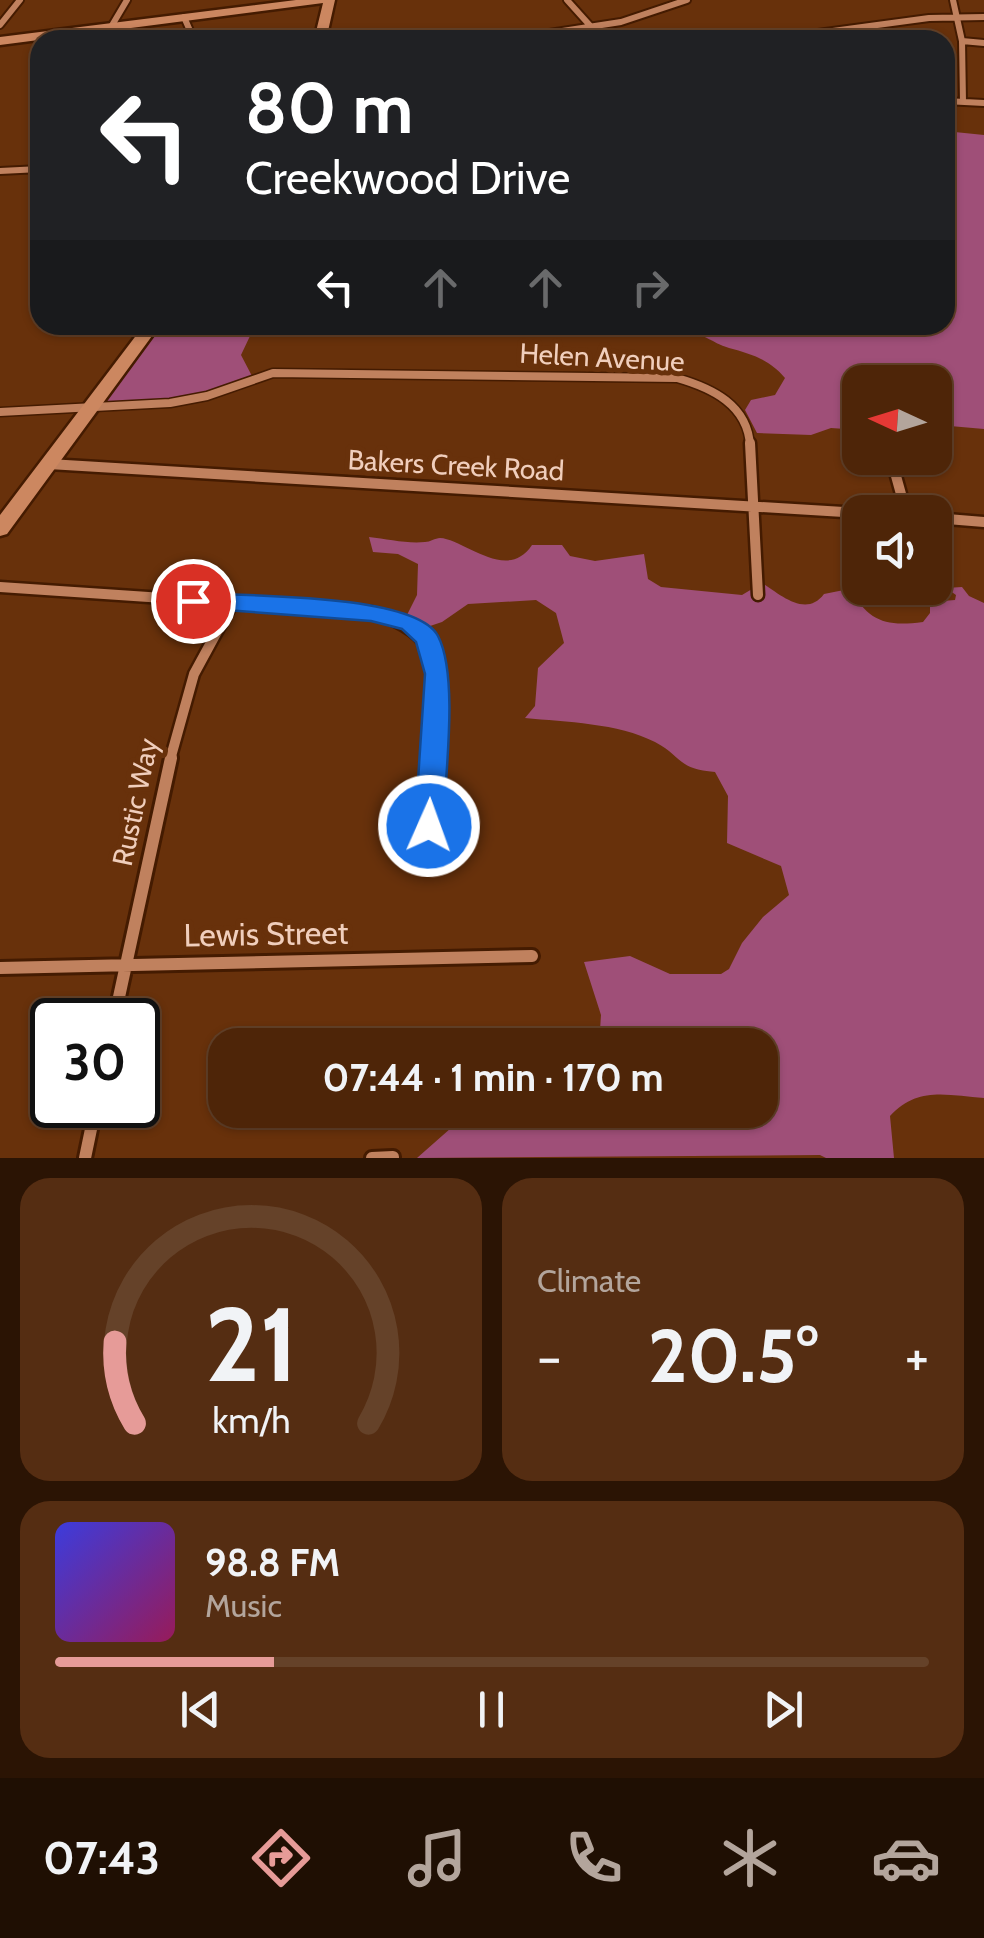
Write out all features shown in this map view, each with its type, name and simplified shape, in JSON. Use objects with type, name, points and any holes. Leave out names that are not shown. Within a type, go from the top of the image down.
[{"type":"street","points":[[0,25],[20,0]]},
{"type":"street","points":[[111,27],[127,0]]},
{"type":"street","points":[[100,30],[227,6],[326,0],[322,30]]},
{"type":"street","points":[[567,0],[594,30]]},
{"type":"street","points":[[571,30],[687,0]]},
{"type":"street","points":[[953,0],[962,42],[963,102]]},
{"type":"street","points":[[184,17],[190,30]]},
{"type":"street","points":[[834,30],[902,20],[984,17]]},
{"type":"street","points":[[0,41],[30,39]]},
{"type":"street","points":[[962,42],[984,43]]},
{"type":"street","points":[[955,102],[984,103]]},
{"type":"street","points":[[0,172],[30,170]]},
{"type":"street","points":[[0,529],[145,335]]},
{"type":"street","name":"Helen Avenue","points":[[92,406],[189,400],[274,374],[677,378],[714,390],[743,414],[749,431],[758,595]]},
{"type":"street","points":[[0,412],[92,406]]},
{"type":"street","name":"Bakers Creek Road","points":[[48,464],[842,511]]},
{"type":"street","points":[[952,519],[984,522]]},
{"type":"street","points":[[0,587],[371,612],[410,623],[427,638],[437,674],[429,826]]},
{"type":"street","name":"Rustic Way","points":[[119,998],[180,712],[194,674],[232,604]]},
{"type":"street","name":"Lewis Street","points":[[0,968],[532,956]]},
{"type":"street","points":[[85,1158],[91,1128]]},
{"type":"street","points":[[372,1158],[393,1157]]},
{"type":"shaded area","points":[[955,132],[984,135],[984,429],[952,426],[952,365],[842,365],[842,429],[811,435],[757,433],[745,410],[751,400],[775,395],[785,378],[759,358],[699,335],[955,335]]},
{"type":"shaded area","points":[[144,335],[252,335],[241,355],[253,378],[208,399],[95,405]]},
{"type":"shaded area","points":[[369,537],[405,542],[440,538],[498,560],[522,556],[532,545],[562,545],[570,556],[595,561],[644,554],[648,579],[661,587],[742,595],[762,583],[801,604],[842,590],[842,605],[862,605],[879,619],[898,623],[923,622],[930,613],[930,605],[952,605],[956,595],[952,588],[962,587],[969,596],[984,603],[984,1098],[922,1096],[900,1106],[890,1116],[894,1158],[417,1158],[451,1128],[778,1128],[778,1028],[600,1028],[601,1015],[584,962],[630,956],[670,974],[721,974],[729,969],[742,943],[763,917],[789,895],[781,866],[727,843],[728,796],[715,772],[687,765],[655,742],[625,731],[525,718],[535,706],[538,668],[564,643],[556,613],[536,600],[468,604],[427,627],[407,615],[417,595],[418,564],[398,554],[373,552]]},
{"type":"route","points":[[193,601],[371,612],[410,623],[427,638],[437,674],[429,826]]}]
